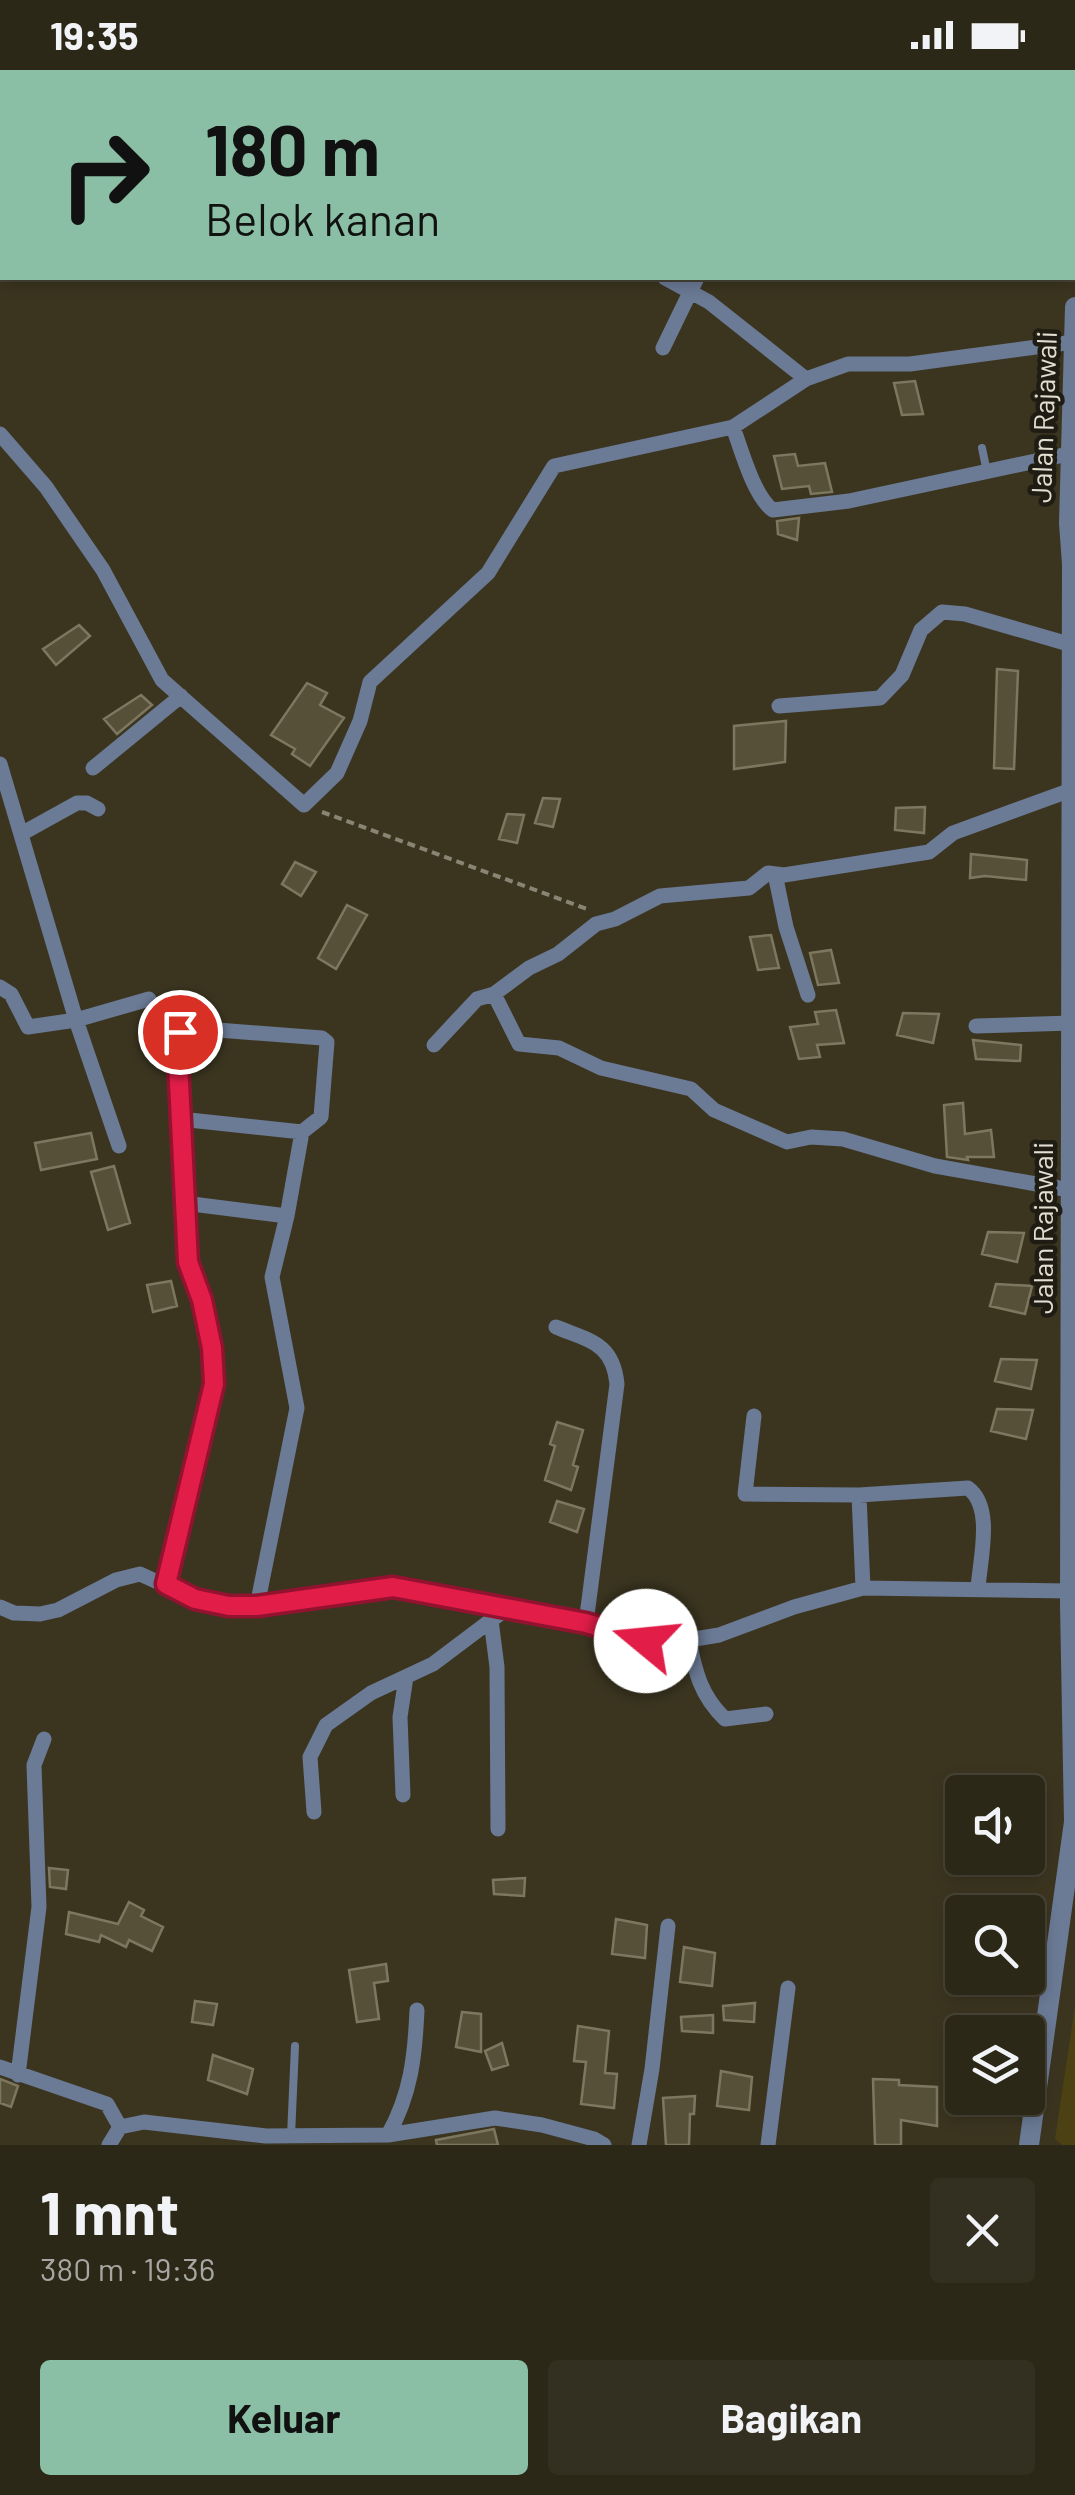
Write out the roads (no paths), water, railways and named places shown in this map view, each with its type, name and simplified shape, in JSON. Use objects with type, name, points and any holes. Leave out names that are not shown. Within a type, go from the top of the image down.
[{"type":"street","points":[[663,348],[694,284],[710,302],[806,379]]},
{"type":"street","name":"Jalan Rajawali","points":[[1028,2145],[1074,1822],[1070,1023],[1075,307]]},
{"type":"street","points":[[0,434],[65,514],[103,570],[162,680],[304,805],[338,773],[360,721],[370,682],[488,573],[554,466],[733,427],[806,379],[848,364],[910,364],[1074,342]]},
{"type":"street","points":[[733,427],[767,508],[773,510],[849,501],[1072,454]]},
{"type":"street","points":[[779,706],[880,698],[902,675],[922,630],[942,612],[965,614],[1072,645]]},
{"type":"street","points":[[93,768],[181,696]]},
{"type":"street","points":[[0,764],[76,1020],[119,1146]]},
{"type":"street","points":[[434,1045],[477,1000],[494,994],[558,954],[596,924],[660,896],[749,888],[768,873],[784,875],[929,852],[953,834],[1071,790]]},
{"type":"street","points":[[21,834],[78,804],[87,803],[98,809]]},
{"type":"street","points":[[775,874],[786,927],[808,996]]},
{"type":"street","points":[[0,987],[11,994],[28,1027],[76,1020],[149,999]]},
{"type":"street","points":[[494,994],[519,1044],[559,1048],[602,1068],[692,1089],[714,1110],[787,1142],[812,1137],[843,1139],[935,1166],[1070,1190]]},
{"type":"street","points":[[976,1026],[1070,1023]]},
{"type":"street","points":[[166,1584],[214,1384],[212,1348],[202,1300],[188,1262],[177,1042],[180,1032],[192,1028],[322,1038],[327,1042],[321,1117],[302,1132],[272,1277],[297,1408],[257,1606]]},
{"type":"street","points":[[180,1119],[302,1132]]},
{"type":"street","points":[[184,1203],[287,1216]]},
{"type":"street","points":[[556,1327],[600,1344],[614,1364],[616,1384],[586,1623]]},
{"type":"street","points":[[754,1416],[744,1494],[859,1495],[968,1488],[978,1496],[982,1510],[978,1588]]},
{"type":"street","points":[[859,1495],[863,1588]]},
{"type":"street","points":[[0,1607],[14,1613],[58,1610],[116,1580],[140,1574],[195,1599],[229,1606],[257,1606],[393,1587],[586,1623],[646,1641],[689,1640],[719,1634],[794,1606],[863,1588],[1070,1591]]},
{"type":"street","points":[[314,1812],[310,1757],[326,1724],[371,1694],[433,1664],[506,1608]]},
{"type":"street","points":[[491,1620],[498,1667],[498,1829]]},
{"type":"street","points":[[689,1640],[696,1676],[709,1704],[724,1719],[766,1714]]},
{"type":"street","points":[[403,1795],[400,1717],[406,1677]]},
{"type":"street","points":[[18,2075],[39,1907],[34,1765],[44,1739]]},
{"type":"street","points":[[639,2145],[668,1926]]},
{"type":"street","points":[[768,2145],[788,1988]]},
{"type":"street","points":[[388,2135],[403,2109],[414,2068],[418,2010]]},
{"type":"street","points":[[0,2068],[106,2104],[120,2127]]},
{"type":"street","points":[[109,2145],[120,2127],[144,2122],[298,2139],[388,2135],[495,2118],[542,2124],[604,2145]]},
{"type":"lane","points":[[982,448],[987,472]]},
{"type":"lane","points":[[295,2046],[298,2139]]}]
